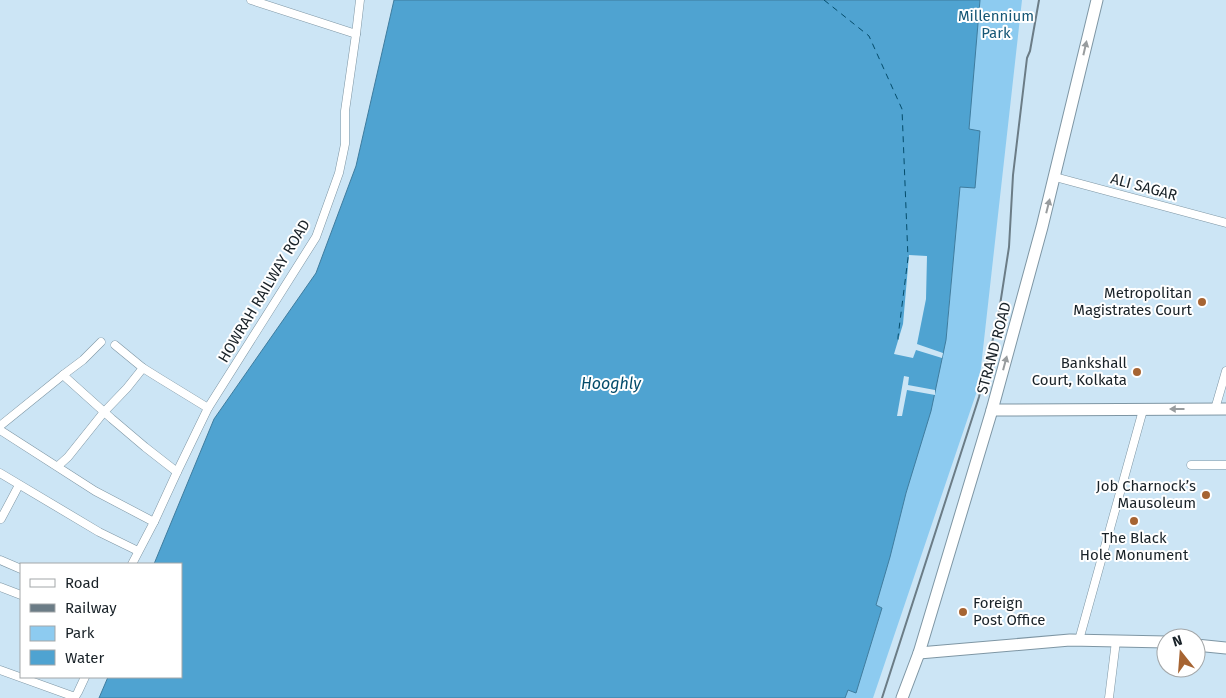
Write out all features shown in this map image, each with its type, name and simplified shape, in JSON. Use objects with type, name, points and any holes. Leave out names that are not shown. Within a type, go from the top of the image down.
[{"type":"main road","name":"STRAND ROAD","points":[[902,698],[919,653],[992,410],[1042,227],[1097,0]]},
{"type":"main road","points":[[992,410],[1220,409]]},
{"type":"main road","points":[[919,653],[1079,640],[1156,642]]},
{"type":"main road","points":[[1206,645],[1226,648]]},
{"type":"street","points":[[251,0],[356,34]]},
{"type":"street","name":"HOWRAH RAILWAY ROAD","points":[[132,563],[208,408],[316,237],[339,173],[345,144],[345,112],[360,0]]},
{"type":"street","name":"ALI SAGAR","points":[[1054,177],[1226,224]]},
{"type":"street","points":[[0,426],[83,360],[102,342]]},
{"type":"street","points":[[115,344],[144,368],[208,408]]},
{"type":"street","points":[[58,466],[68,457],[104,412],[144,368]]},
{"type":"street","points":[[1220,409],[1226,371]]},
{"type":"street","points":[[63,375],[145,447],[177,472]]},
{"type":"street","points":[[1079,640],[1143,410]]},
{"type":"street","points":[[0,430],[95,491],[154,522]]},
{"type":"street","points":[[1191,466],[1226,465]]},
{"type":"street","points":[[0,473],[99,532],[138,551]]},
{"type":"street","points":[[1,519],[19,485]]},
{"type":"street","points":[[0,560],[20,569]]},
{"type":"street","points":[[0,587],[20,594]]},
{"type":"street","points":[[1108,698],[1116,641]]},
{"type":"street","points":[[0,670],[20,677]]},
{"type":"street","points":[[22,678],[75,697],[85,678]]},
{"type":"green space","name":"Millennium Park","points":[[975,0],[1022,0],[979,385],[873,698],[845,698],[847,690],[856,692],[882,608],[876,605],[942,358],[948,322]]},
{"type":"water","name":"Hooghly","points":[[394,0],[980,0],[969,129],[980,131],[975,188],[960,187],[946,340],[931,411],[906,493],[876,605],[882,608],[856,693],[848,690],[845,698],[99,698],[108,678],[182,678],[182,563],[154,563],[214,419],[316,273],[356,166]]},
{"type":"pier","points":[[909,255],[927,256],[926,299],[917,344],[943,353],[942,358],[916,350],[913,358],[894,354],[903,324]]},
{"type":"pier","points":[[904,376],[909,377],[908,385],[935,390],[935,395],[907,390],[902,416],[897,416]]},
{"type":"ferry route","points":[[824,0],[869,36],[902,109],[908,258],[898,342]]},
{"type":"railway","points":[[882,698],[979,397],[998,318],[1009,247],[1013,175],[1027,58],[1030,51],[1039,0]]},
{"type":"place","name":"Metropolitan Magistrates Court","points":[[1202,302]]},
{"type":"place","name":"Bankshall Court, Kolkata","points":[[1137,372]]},
{"type":"place","name":"Job Charnock’s Mausoleum","points":[[1206,495]]},
{"type":"place","name":"The Black Hole Monument","points":[[1134,521]]},
{"type":"place","name":"Foreign Post Office","points":[[963,612]]}]
